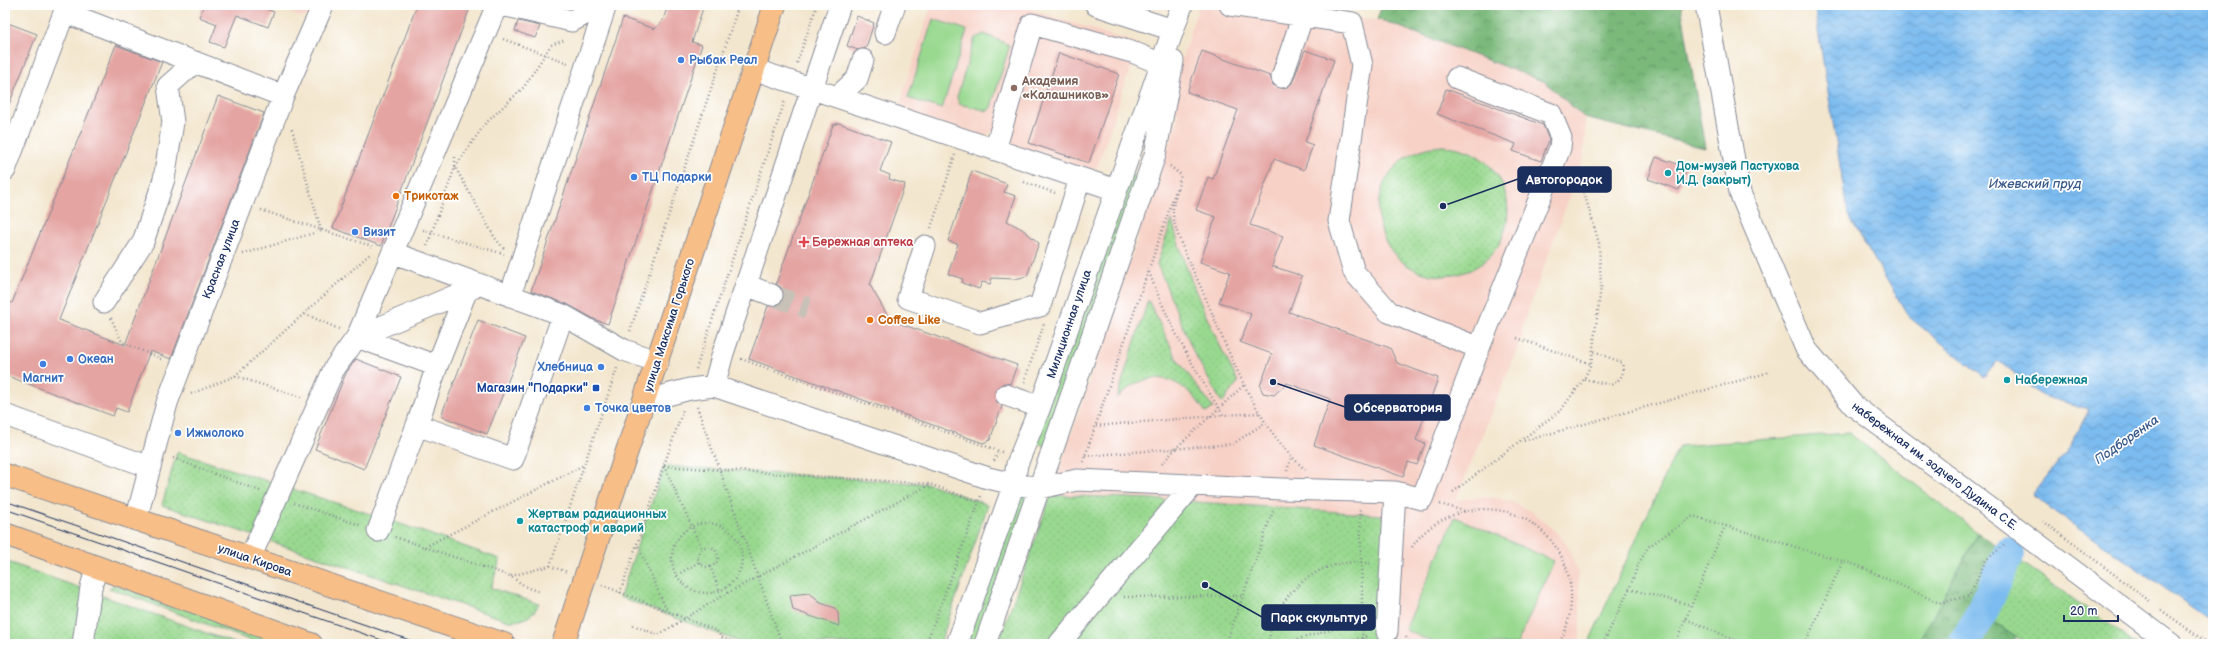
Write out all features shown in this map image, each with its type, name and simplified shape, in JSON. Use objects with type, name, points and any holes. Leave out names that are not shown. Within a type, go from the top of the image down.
[{"type":"main road","name":"улица Максима Горького","points":[[563,644],[658,362],[775,5]]},
{"type":"main road","name":"улица Кирова","points":[[5,475],[504,644]]},
{"type":"main road","points":[[5,534],[311,644]]},
{"type":"street","name":"Красная улица","points":[[136,520],[166,403],[283,96],[323,5]]},
{"type":"street","points":[[250,558],[334,370],[357,337],[394,253],[497,5]]},
{"type":"street","points":[[502,5],[572,21],[602,5]]},
{"type":"street","points":[[510,296],[606,5]]},
{"type":"street","points":[[714,386],[723,353],[840,5]]},
{"type":"street","points":[[885,33],[895,5]]},
{"type":"street","points":[[1096,5],[1173,30]]},
{"type":"street","name":"Милиционная улица","points":[[957,644],[1015,474],[1183,5]]},
{"type":"street","name":"Милиционная улица","points":[[985,644],[1155,155],[1183,5]]},
{"type":"street","points":[[1230,5],[1352,23],[1362,65],[1338,221],[1354,272],[1389,312],[1479,348]]},
{"type":"street","name":"набережная им. зодчего Дудина С.Е.","points":[[1706,5],[1740,192],[1806,349],[1854,406],[2171,644]]},
{"type":"street","points":[[5,170],[66,8],[195,62],[283,96]]},
{"type":"street","points":[[1282,77],[1303,15]]},
{"type":"street","points":[[995,150],[1032,24],[1135,53],[1161,64]]},
{"type":"street","points":[[837,97],[856,79],[863,60]]},
{"type":"street","points":[[104,302],[143,242],[164,179],[173,122],[168,86],[195,62]]},
{"type":"street","points":[[753,69],[1116,190]]},
{"type":"street","points":[[644,401],[690,389],[714,386],[988,478],[1015,474],[1040,488],[1077,480],[1332,491],[1395,492],[1422,499],[1479,348],[1560,148],[1561,138],[1552,114],[1457,78]]},
{"type":"street","points":[[925,246],[908,298],[980,323],[1040,306],[1080,179]]},
{"type":"street","points":[[394,253],[420,263],[473,288],[510,296],[562,315],[624,350],[658,362]]},
{"type":"street","points":[[746,285],[772,295]]},
{"type":"street","points":[[357,337],[473,288]]},
{"type":"street","points":[[378,531],[437,366],[473,288]]},
{"type":"street","points":[[417,425],[513,459],[562,315]]},
{"type":"street","points":[[357,337],[437,366]]},
{"type":"street","points":[[1006,395],[1040,407]]},
{"type":"street","points":[[5,415],[152,459]]},
{"type":"street","points":[[1059,644],[1097,597],[1193,485]]},
{"type":"street","points":[[1393,626],[1391,570],[1395,492]]},
{"type":"street","points":[[82,642],[91,587],[97,567]]},
{"type":"path","points":[[510,576],[550,566],[739,5]]},
{"type":"path","points":[[737,644],[721,638],[717,631],[620,593],[638,545],[690,389],[702,346],[817,5]]},
{"type":"path","points":[[485,33],[585,69]]},
{"type":"path","points":[[420,263],[455,167],[485,124],[524,87],[551,45],[571,37]]},
{"type":"path","points":[[291,126],[321,230]]},
{"type":"path","points":[[1453,492],[1561,410],[1584,379],[1591,364],[1594,351],[1601,287],[1599,243],[1585,196],[1560,148]]},
{"type":"path","points":[[405,226],[432,232],[510,256],[495,238],[455,167],[455,151]]},
{"type":"path","points":[[925,246],[955,151],[961,153]]},
{"type":"path","points":[[1155,155],[1181,175]]},
{"type":"path","points":[[1077,480],[1181,175]]},
{"type":"path","points":[[1181,175],[1173,213],[1182,246],[1245,384],[1259,413],[1292,458],[1332,491]]},
{"type":"path","points":[[1017,179],[1058,194]]},
{"type":"path","points":[[166,403],[235,376],[376,248],[241,204]]},
{"type":"path","points":[[220,262],[321,230]]},
{"type":"path","points":[[1148,272],[1159,301],[1187,357],[1223,415]]},
{"type":"path","points":[[104,302],[122,342],[180,367]]},
{"type":"path","points":[[305,314],[357,337]]},
{"type":"path","points":[[1517,338],[1591,364]]},
{"type":"path","points":[[1035,350],[1038,340]]},
{"type":"path","points":[[702,346],[998,450],[1015,474]]},
{"type":"path","points":[[1584,379],[1611,385],[1621,379],[1624,371],[1622,363],[1594,351]]},
{"type":"path","points":[[1522,441],[1770,372]]},
{"type":"path","points":[[235,376],[319,403]]},
{"type":"path","points":[[1147,483],[1175,449],[1245,384]]},
{"type":"path","points":[[690,389],[721,470],[782,644]]},
{"type":"path","points":[[1096,426],[1259,413]]},
{"type":"path","points":[[1086,456],[1233,444],[1266,422]]},
{"type":"path","points":[[926,644],[998,450]]},
{"type":"path","points":[[1226,644],[1292,458]]},
{"type":"path","points":[[152,459],[276,497],[510,576],[528,588],[540,592]]},
{"type":"path","points":[[425,548],[584,465]]},
{"type":"path","points":[[664,466],[930,484],[979,502]]},
{"type":"path","points":[[664,466],[702,549]]},
{"type":"path","points":[[633,625],[658,635],[684,618],[930,484]]},
{"type":"path","points":[[1360,492],[1363,644]]},
{"type":"path","points":[[1422,499],[1464,511]]},
{"type":"path","points":[[1408,553],[1416,540],[1437,522],[1464,511],[1493,509],[1522,517],[1546,534],[1563,558],[1572,586],[1570,616],[1559,644]]},
{"type":"path","points":[[1603,644],[1629,589],[1639,563],[1648,547],[1693,516],[1859,566],[1939,603],[1969,596],[1986,560],[2004,545],[2009,548]]},
{"type":"path","points":[[2043,521],[2209,644]]},
{"type":"path","points":[[702,523],[713,523],[728,530],[739,542],[743,553],[742,564],[738,575],[731,584],[720,591],[701,592],[692,589],[677,575],[673,564],[672,553],[676,542],[682,533],[691,526],[702,523]]},
{"type":"path","points":[[1675,644],[1725,526]]},
{"type":"path","points":[[638,545],[668,611]]},
{"type":"path","points":[[708,547],[716,551],[717,560],[710,566],[705,566],[699,562],[698,553],[702,549],[708,547]]},
{"type":"path","points":[[1805,644],[1843,561]]},
{"type":"path","points":[[677,575],[699,562]]},
{"type":"path","points":[[1269,644],[1272,626],[1288,595],[1305,579],[1327,566],[1361,563],[1391,570]]},
{"type":"path","points":[[710,566],[720,591]]},
{"type":"path","points":[[1629,589],[1692,605]]},
{"type":"path","points":[[1097,597],[1243,596]]},
{"type":"path","points":[[1686,618],[1744,644]]},
{"type":"path","points":[[1282,644],[1362,621],[1393,626],[1410,644]]},
{"type":"shaded area","points":[[270,5],[320,5],[318,12],[301,17]]},
{"type":"shaded area","name":"Академия «Калашников»","points":[[931,5],[1017,5],[1138,44],[1097,168],[1087,173],[1016,149],[1008,136],[993,131],[982,138],[898,109]]},
{"type":"shaded area","points":[[1199,5],[1257,5],[1384,21],[1545,82],[1585,118],[1584,157],[1522,327],[1522,337],[1456,500],[1482,497],[1497,498],[1512,502],[1531,511],[1560,535],[1570,551],[1578,574],[1580,596],[1580,644],[1392,644],[1390,639],[1381,515],[1153,499],[1051,495],[1179,114],[1166,109]]},
{"type":"green space","points":[[1382,5],[1681,5],[1705,148],[1585,118],[1545,82],[1384,21],[1377,20]]},
{"type":"green space","points":[[933,19],[967,30],[942,109],[908,98]]},
{"type":"green space","points":[[984,34],[1009,45],[991,107],[988,111],[959,104],[957,97],[975,38]]},
{"type":"green space","points":[[1443,146],[1456,147],[1468,151],[1489,165],[1503,186],[1507,198],[1507,224],[1503,236],[1489,257],[1468,271],[1456,275],[1443,276],[1430,275],[1418,271],[1397,257],[1383,236],[1379,224],[1378,211],[1379,198],[1383,186],[1397,165],[1418,151],[1430,147]]},
{"type":"green space","points":[[1128,174],[1142,179],[1048,447],[1034,442]]},
{"type":"green space","points":[[1172,220],[1200,303],[1238,382],[1222,403],[1194,353],[1157,264]]},
{"type":"green space","points":[[1148,300],[1177,359],[1213,408],[1206,413],[1197,400],[1187,390],[1176,383],[1165,379],[1154,378],[1142,381],[1129,388],[1117,398]]},
{"type":"green space","points":[[1849,433],[1978,533],[1918,644],[1588,644],[1679,446]]},
{"type":"green space","points":[[177,452],[389,520],[500,559],[491,588],[539,604],[533,613],[527,618],[509,621],[162,505]]},
{"type":"green space","points":[[664,466],[930,484],[988,505],[940,644],[745,644],[620,597]]},
{"type":"green space","points":[[1015,492],[1030,498],[979,644],[962,644]]},
{"type":"green space","points":[[1051,495],[1153,499],[1381,515],[1392,530],[1390,639],[1392,644],[998,644]]},
{"type":"green space","points":[[1455,517],[1554,561],[1517,644],[1437,644],[1405,630]]},
{"type":"green space","points":[[1978,533],[2009,553],[1981,614],[2016,636],[2010,644],[1918,644]]},
{"type":"green space","points":[[2009,553],[2136,644],[2027,644],[1981,614]]},
{"type":"green space","points":[[5,561],[237,644],[5,644]]},
{"type":"green space","points":[[114,585],[294,644],[260,644],[109,588]]},
{"type":"water","name":"Ижевский пруд","points":[[1814,5],[2213,5],[2213,622],[2032,495],[2071,446],[2089,409],[2042,396],[1997,360],[1984,377],[1909,317],[1848,215]]},
{"type":"building","points":[[204,5],[257,5],[274,12],[268,27],[237,15],[224,47],[210,42],[217,24],[199,17]]},
{"type":"building","points":[[417,5],[471,5],[381,246],[333,228]]},
{"type":"building","points":[[668,5],[704,5],[692,42],[702,45],[608,324],[596,320],[567,304],[531,291],[623,18],[655,29],[663,20]]},
{"type":"building","points":[[857,16],[874,23],[866,48],[858,50],[847,46]]},
{"type":"building","points":[[518,21],[540,26],[535,38],[515,31]]},
{"type":"building","points":[[8,23],[37,34],[6,112],[5,31]]},
{"type":"building","points":[[116,45],[162,62],[59,320],[125,345],[218,96],[264,113],[171,359],[150,351],[127,412],[116,408],[113,416],[5,375],[5,300],[12,303]]},
{"type":"building","points":[[1305,50],[1334,60],[1305,142],[1313,145],[1304,170],[1274,159],[1250,225],[1283,236],[1272,266],[1302,276],[1289,312],[1390,348],[1397,363],[1438,378],[1416,440],[1425,444],[1417,465],[1408,462],[1403,477],[1314,445],[1330,399],[1287,383],[1274,395],[1263,393],[1260,386],[1272,354],[1240,342],[1251,314],[1219,302],[1230,272],[1200,262],[1216,217],[1196,210],[1208,177],[1213,179],[1238,110],[1187,92],[1202,51],[1270,76],[1273,85],[1284,89],[1292,83]]},
{"type":"building","points":[[1059,53],[1119,74],[1089,163],[1029,143]]},
{"type":"building","points":[[1446,89],[1543,125],[1549,140],[1541,161],[1513,151],[1516,144],[1437,114]]},
{"type":"building","points":[[839,123],[891,142],[880,171],[890,175],[889,179],[905,184],[870,285],[890,320],[1017,365],[1010,384],[1004,383],[995,391],[997,402],[1002,406],[990,440],[983,443],[749,359],[768,306],[779,305],[783,299],[782,288],[776,284],[833,125]]},
{"type":"building","name":"Дом-музей Пастухова И.Д. (закрыт)","points":[[1656,157],[1687,167],[1679,190],[1648,179]]},
{"type":"building","points":[[972,171],[1007,184],[1004,192],[1016,196],[1007,221],[1022,229],[1039,243],[1027,276],[1015,279],[992,278],[990,284],[982,282],[979,289],[962,283],[963,279],[948,274],[958,244],[948,241]]},
{"type":"building","points":[[478,320],[525,338],[487,434],[441,416]]},
{"type":"building","points":[[356,359],[401,377],[364,469],[315,449],[346,373]]},
{"type":"building","points":[[809,593],[816,598],[818,602],[835,608],[838,613],[839,626],[793,610],[790,595]]},
{"type":"waterway","name":"Подборенка","points":[[1964,644],[1981,614],[2009,553]]},
{"type":"tunnel","points":[[772,295],[808,308]]},
{"type":"tram line","points":[[5,501],[421,644]]},
{"type":"tram line","points":[[5,509],[393,644]]},
{"type":"place","name":"Рыбак Реал","points":[[681,60]]},
{"type":"place","name":"Академия «Калашников»","points":[[1014,88]]},
{"type":"place","name":"Дом-музей Пастухова И.Д. (закрыт)","points":[[1668,173]]},
{"type":"place","name":"ТЦ Подарки","points":[[634,177]]},
{"type":"place","name":"Трикотаж","points":[[396,196]]},
{"type":"place","name":"Автогородок","points":[[1443,206]]},
{"type":"place","name":"Визит","points":[[355,232]]},
{"type":"place","name":"Бережная аптека","points":[[804,242]]},
{"type":"place","name":"Coffee Like","points":[[870,320]]},
{"type":"place","name":"Океан","points":[[70,359]]},
{"type":"place","name":"Магнит","points":[[43,364]]},
{"type":"place","name":"Хлебница","points":[[601,367]]},
{"type":"place","name":"Набережная","points":[[2007,380]]},
{"type":"place","name":"Обсерватория","points":[[1273,382]]},
{"type":"place","name":"Магазин \"Подарки\"","points":[[596,388]]},
{"type":"place","name":"Точка цветов","points":[[587,408]]},
{"type":"place","name":"Ижмолоко","points":[[178,433]]},
{"type":"place","name":"Жертвам радиационных катастроф и аварий","points":[[520,521]]},
{"type":"place","name":"Парк скульптур","points":[[1205,585]]}]
